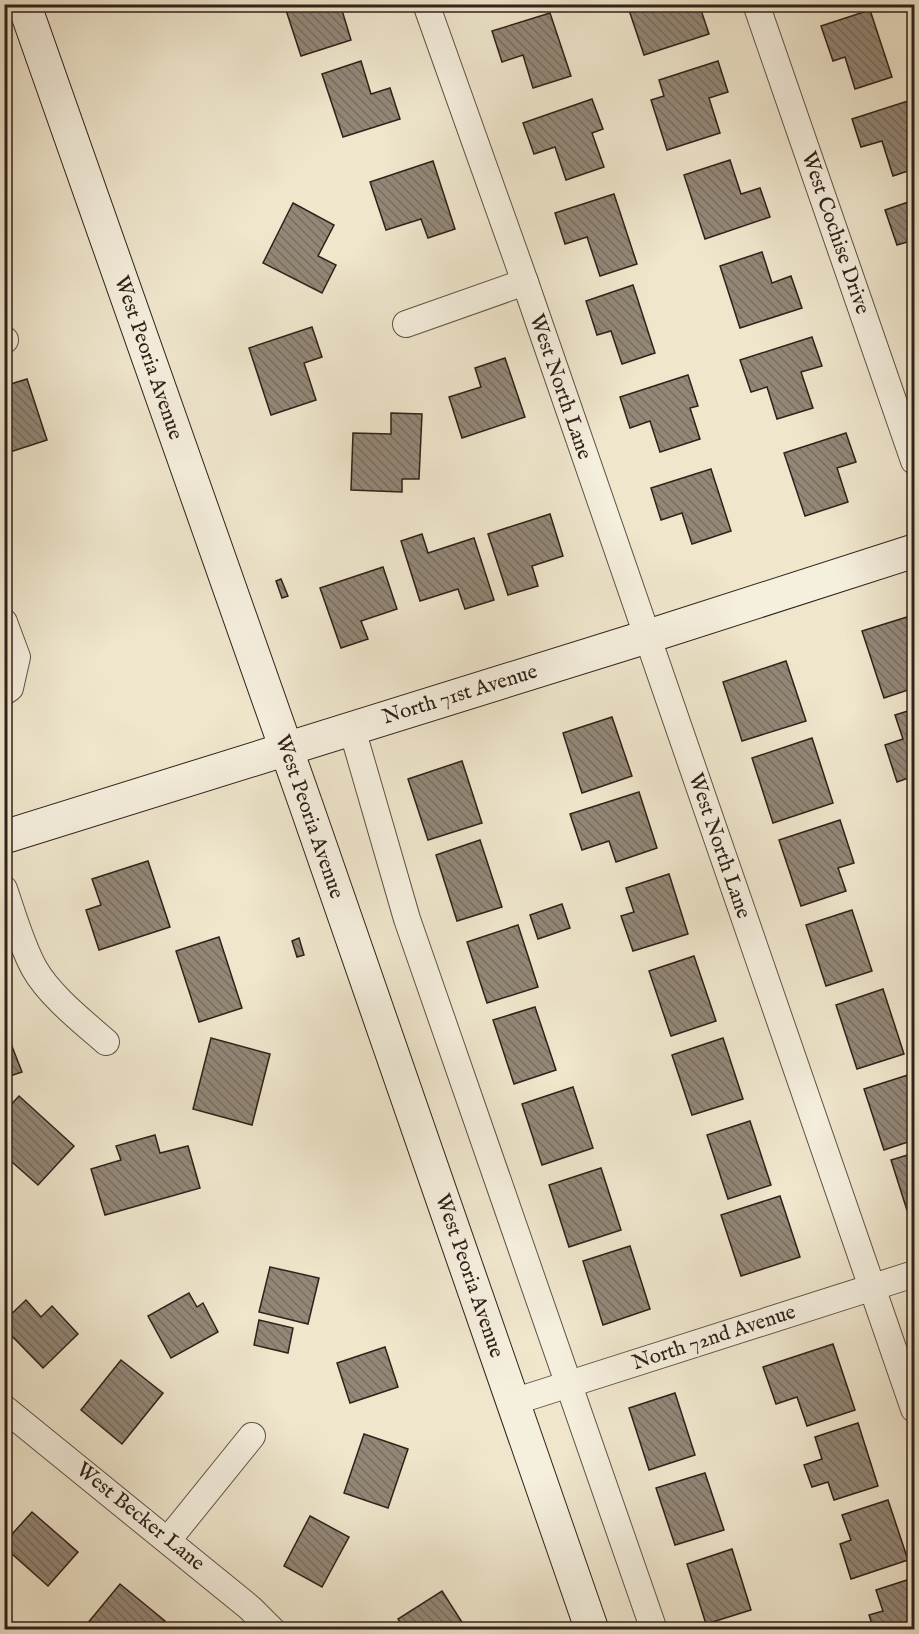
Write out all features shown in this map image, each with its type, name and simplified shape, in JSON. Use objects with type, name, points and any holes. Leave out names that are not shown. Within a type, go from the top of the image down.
[{"type":"main road","name":"West Peoria Avenue","points":[[24,4],[592,1629]]},
{"type":"main road","name":"North 71st Avenue","points":[[4,837],[915,551]]},
{"type":"street","name":"West North Lane","points":[[426,4],[525,282],[915,1409]]},
{"type":"street","name":"West Cochise Drive","points":[[756,4],[915,461]]},
{"type":"street","points":[[406,324],[525,282]]},
{"type":"street","points":[[4,622],[17,657],[7,690]]},
{"type":"street","points":[[352,729],[407,919],[654,1629]]},
{"type":"street","points":[[4,889],[35,969],[63,1004],[106,1042]]},
{"type":"street","name":"North 72nd Avenue","points":[[513,1402],[915,1274]]},
{"type":"street","name":"West Becker Lane","points":[[4,1408],[168,1540],[272,1629]]},
{"type":"street","points":[[168,1540],[252,1436]]},
{"type":"building","points":[[284,4],[349,4],[341,7],[351,40],[301,56]]},
{"type":"building","points":[[627,4],[674,4],[676,11],[699,4],[709,34],[644,55]]},
{"type":"building","points":[[870,10],[892,77],[855,89],[845,57],[833,61],[821,26]]},
{"type":"building","points":[[550,13],[571,76],[533,88],[523,55],[502,62],[492,31]]},
{"type":"building","points":[[361,61],[371,94],[390,88],[400,119],[343,137],[322,74]]},
{"type":"building","points":[[718,61],[728,92],[709,98],[720,133],[667,150],[651,100],[664,96],[659,80]]},
{"type":"building","points":[[592,99],[603,129],[592,133],[604,167],[566,180],[555,147],[534,154],[523,123]]},
{"type":"building","points":[[914,99],[914,169],[893,176],[882,141],[861,147],[852,119]]},
{"type":"building","points":[[730,160],[741,194],[760,188],[770,217],[705,239],[684,175]]},
{"type":"building","points":[[433,161],[455,229],[428,238],[421,219],[386,230],[370,182]]},
{"type":"building","points":[[614,194],[637,264],[600,276],[587,237],[565,244],[555,213]]},
{"type":"building","points":[[914,200],[914,240],[897,245],[885,210]]},
{"type":"building","points":[[293,203],[334,225],[318,256],[336,265],[322,293],[263,263]]},
{"type":"building","points":[[762,252],[772,283],[791,276],[802,308],[740,328],[720,266]]},
{"type":"building","points":[[633,285],[655,353],[622,364],[611,331],[597,335],[586,301]]},
{"type":"building","points":[[312,327],[322,357],[304,363],[316,400],[271,415],[249,348]]},
{"type":"building","points":[[812,337],[822,366],[801,372],[813,408],[777,419],[767,387],[751,392],[740,360]]},
{"type":"building","points":[[505,358],[525,417],[462,438],[449,397],[481,387],[475,368]]},
{"type":"building","points":[[688,375],[698,406],[690,408],[700,439],[660,452],[650,421],[630,428],[620,397]]},
{"type":"building","points":[[27,379],[47,440],[4,454],[4,386]]},
{"type":"building","points":[[391,413],[422,414],[419,479],[402,479],[402,492],[351,490],[353,433],[391,434]]},
{"type":"building","points":[[846,433],[856,462],[837,468],[848,502],[805,516],[784,453]]},
{"type":"building","points":[[711,469],[731,531],[692,544],[682,513],[661,520],[651,488]]},
{"type":"building","points":[[550,514],[563,556],[532,566],[538,586],[508,595],[488,534]]},
{"type":"building","points":[[422,534],[428,553],[474,538],[494,600],[465,609],[458,589],[420,601],[401,541]]},
{"type":"building","points":[[383,567],[397,609],[361,621],[368,639],[341,648],[320,588]]},
{"type":"building","points":[[281,579],[288,596],[282,598],[276,581]]},
{"type":"building","points":[[907,617],[914,639],[914,688],[884,698],[862,631]]},
{"type":"building","points":[[786,661],[806,721],[742,741],[723,682]]},
{"type":"building","points":[[914,709],[914,776],[897,782],[885,745],[903,739],[895,715]]},
{"type":"building","points":[[612,717],[632,776],[582,793],[563,733]]},
{"type":"building","points":[[812,738],[833,803],[773,823],[752,758]]},
{"type":"building","points":[[462,761],[482,823],[428,840],[408,779]]},
{"type":"building","points":[[639,792],[657,848],[616,862],[609,841],[582,850],[570,814]]},
{"type":"building","points":[[840,820],[854,863],[838,868],[846,891],[801,906],[779,840]]},
{"type":"building","points":[[480,840],[502,907],[457,921],[436,855]]},
{"type":"building","points":[[148,861],[170,927],[99,950],[86,910],[101,905],[92,879]]},
{"type":"building","points":[[669,874],[688,934],[633,951],[621,916],[634,912],[626,888]]},
{"type":"building","points":[[562,904],[570,928],[538,939],[530,915]]},
{"type":"building","points":[[852,910],[872,971],[826,986],[806,925]]},
{"type":"building","points":[[518,925],[538,987],[487,1003],[467,942]]},
{"type":"building","points":[[219,937],[242,1008],[199,1022],[176,951]]},
{"type":"building","points":[[299,938],[304,955],[297,957],[292,941]]},
{"type":"building","points":[[694,956],[716,1021],[671,1036],[649,971]]},
{"type":"building","points":[[883,989],[904,1054],[857,1069],[836,1005]]},
{"type":"building","points":[[535,1007],[556,1070],[514,1084],[493,1020]]},
{"type":"building","points":[[6,1031],[22,1072],[4,1078],[4,1032]]},
{"type":"building","points":[[211,1038],[270,1054],[252,1125],[193,1109]]},
{"type":"building","points":[[723,1038],[743,1099],[692,1115],[672,1055]]},
{"type":"building","points":[[914,1073],[914,1140],[884,1150],[864,1089]]},
{"type":"building","points":[[573,1087],[593,1148],[542,1165],[522,1104]]},
{"type":"building","points":[[19,1096],[74,1146],[38,1185],[4,1155],[4,1112]]},
{"type":"building","points":[[750,1121],[771,1185],[728,1199],[707,1135]]},
{"type":"building","points":[[155,1135],[160,1153],[188,1146],[200,1188],[105,1215],[91,1169],[121,1160],[116,1146]]},
{"type":"building","points":[[914,1153],[914,1225],[912,1226],[891,1160]]},
{"type":"building","points":[[601,1168],[621,1230],[569,1247],[549,1185]]},
{"type":"building","points":[[780,1196],[800,1257],[741,1276],[721,1215]]},
{"type":"building","points":[[630,1246],[650,1309],[603,1325],[583,1261]]},
{"type":"building","points":[[270,1267],[319,1278],[308,1324],[259,1312]]},
{"type":"building","points":[[189,1293],[197,1307],[203,1303],[218,1332],[171,1358],[148,1316]]},
{"type":"building","points":[[26,1300],[41,1317],[52,1306],[78,1334],[43,1368],[4,1328],[4,1321]]},
{"type":"building","points":[[259,1320],[293,1328],[288,1353],[254,1345]]},
{"type":"building","points":[[833,1344],[855,1410],[807,1426],[797,1397],[776,1404],[763,1367]]},
{"type":"building","points":[[385,1347],[398,1387],[350,1403],[337,1363]]},
{"type":"building","points":[[121,1360],[163,1393],[122,1444],[81,1410]]},
{"type":"building","points":[[675,1393],[695,1455],[649,1470],[629,1408]]},
{"type":"building","points":[[858,1423],[878,1486],[834,1500],[828,1482],[812,1487],[804,1465],[822,1459],[815,1437]]},
{"type":"building","points":[[364,1434],[408,1449],[388,1508],[344,1493]]},
{"type":"building","points":[[705,1473],[724,1530],[675,1545],[656,1488]]},
{"type":"building","points":[[888,1500],[908,1560],[851,1579],[840,1544],[851,1540],[842,1515]]},
{"type":"building","points":[[32,1512],[78,1552],[48,1586],[4,1547],[4,1543]]},
{"type":"building","points":[[310,1516],[349,1537],[322,1587],[284,1566]]},
{"type":"building","points":[[732,1549],[751,1610],[706,1624],[687,1564]]},
{"type":"building","points":[[913,1578],[914,1630],[874,1630],[869,1615],[883,1611],[876,1590]]},
{"type":"building","points":[[120,1584],[165,1621],[159,1630],[94,1630],[87,1624]]},
{"type":"building","points":[[442,1591],[467,1630],[405,1630],[398,1619]]}]
